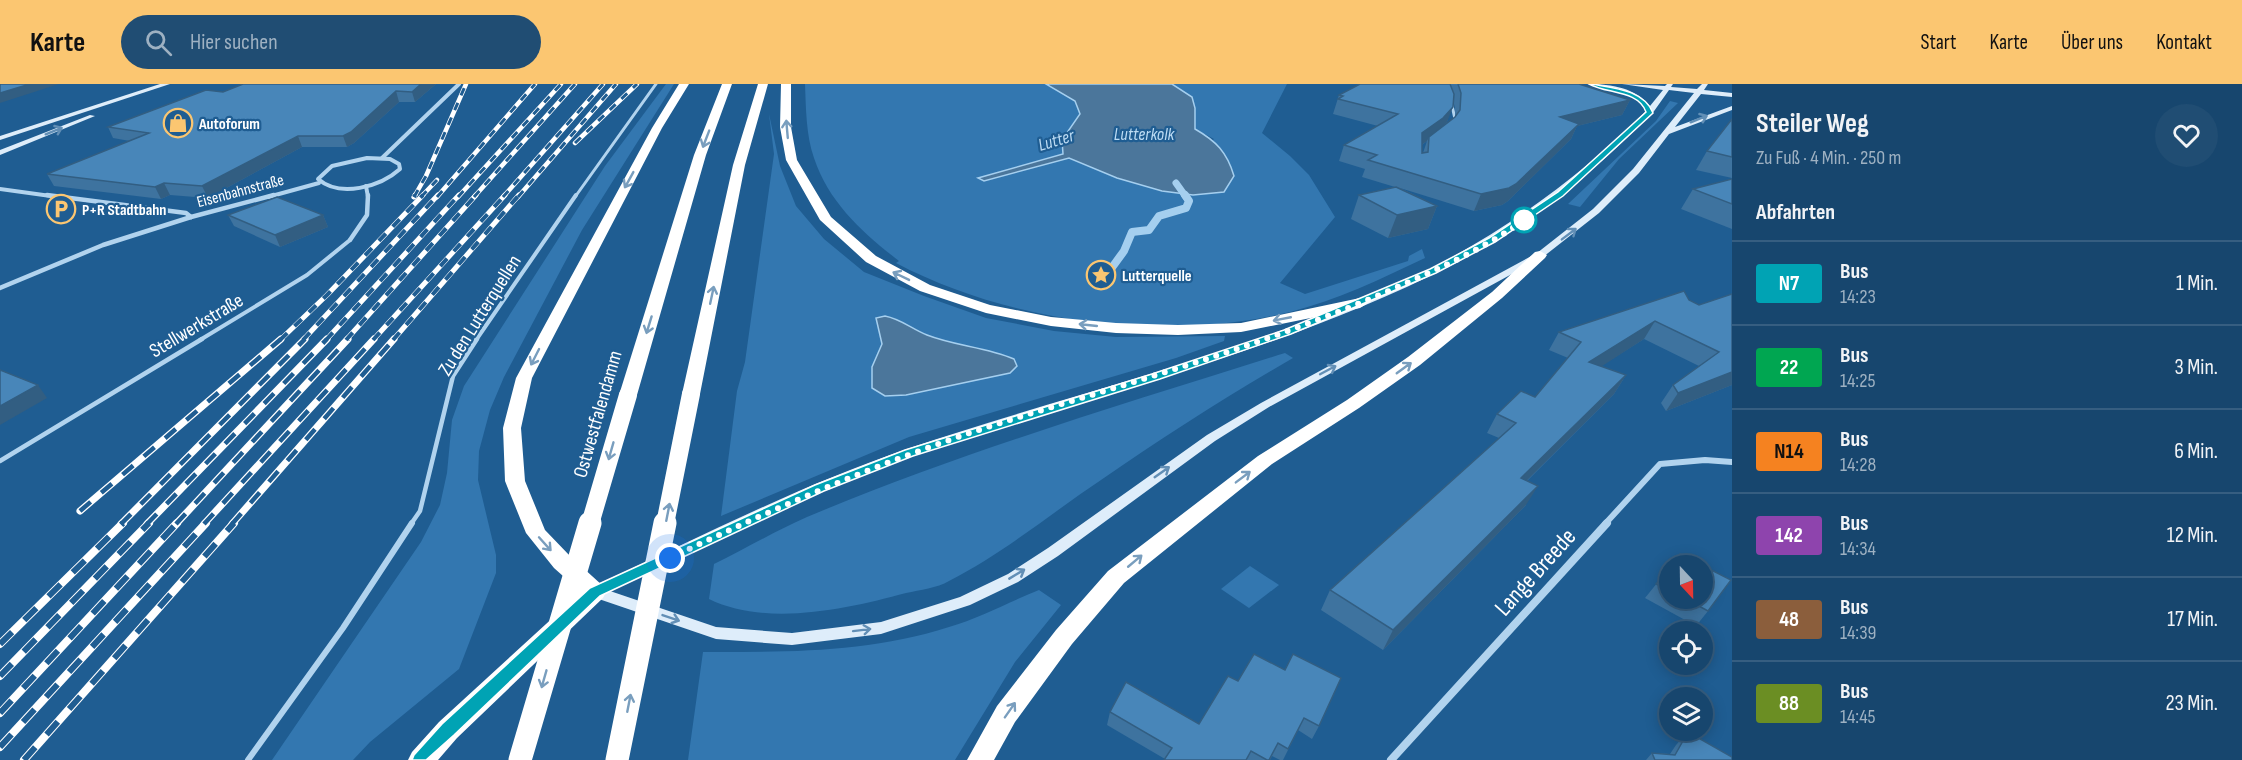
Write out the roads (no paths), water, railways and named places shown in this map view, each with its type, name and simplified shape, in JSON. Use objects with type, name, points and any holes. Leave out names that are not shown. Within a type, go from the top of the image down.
[{"type":"highway","points":[[421,760],[448,730],[595,592],[562,562],[536,533],[515,481],[512,428],[524,378],[657,128],[684,84]]},
{"type":"highway","name":"Ostwestfalendamm","points":[[520,760],[700,155],[727,84]]},
{"type":"highway","points":[[617,760],[739,165],[763,84]]},
{"type":"highway","points":[[786,84],[787,134],[794,168],[823,218],[849,244],[886,268],[931,289],[964,301],[1020,315],[1089,326],[1162,331],[1238,327],[1360,303]]},
{"type":"highway","points":[[980,760],[1006,714],[1064,637],[1116,577],[1265,460],[1353,404],[1414,361],[1497,295],[1540,255]]},
{"type":"main road","points":[[0,138],[167,84]]},
{"type":"main road","points":[[1592,84],[1646,102],[1650,113]]},
{"type":"main road","points":[[1624,84],[1732,88]]},
{"type":"main road","points":[[1690,84],[1732,95]]},
{"type":"main road","points":[[595,592],[820,488],[909,453],[1288,332],[1443,266],[1520,223],[1560,194],[1650,113],[1669,86]]},
{"type":"main road","points":[[595,592],[716,633],[792,639],[881,628],[965,601],[1012,578],[1053,552],[1211,438],[1264,405],[1540,255],[1596,211],[1636,171],[1702,87]]},
{"type":"main road","points":[[0,153],[136,95]]},
{"type":"main road","points":[[1666,132],[1732,108]]},
{"type":"street","points":[[382,158],[459,84]]},
{"type":"street","points":[[382,158],[397,162],[400,169],[390,178],[366,186],[337,188],[319,183],[321,173],[338,164],[359,159],[382,158]]},
{"type":"street","name":"Eisenbahnstraße","points":[[0,288],[103,245],[191,217],[319,183]]},
{"type":"street","name":"Stellwerkstraße","points":[[350,240],[368,218],[370,199],[366,186]]},
{"type":"street","points":[[0,189],[186,213],[191,217]]},
{"type":"street","name":"Lange Breede","points":[[1391,760],[1660,464],[1705,460],[1732,462]]},
{"type":"lane","name":"Zu den Lutterquellen","points":[[248,760],[343,628],[420,511],[453,376],[518,278],[656,84]]},
{"type":"lane","points":[[1448,93],[1454,108],[1455,119],[1451,128]]},
{"type":"lane","name":"Stellwerkstraße","points":[[0,461],[307,275],[350,240]]},
{"type":"water","name":"Lutterkolk","points":[[1046,84],[1172,84],[1192,97],[1195,108],[1195,129],[1220,148],[1234,176],[1224,192],[1193,195],[1162,191],[1117,178],[1069,158],[984,181],[978,178],[1063,154],[1062,140],[1080,114],[1075,101]]},
{"type":"water","points":[[885,316],[938,339],[1014,359],[1017,366],[1010,373],[906,395],[885,396],[872,388],[872,367],[882,344],[876,318]]},
{"type":"waterway","name":"Lutter","points":[[1176,183],[1186,197]]},
{"type":"waterway","name":"Lutter","points":[[1108,273],[1124,251],[1132,232],[1149,230],[1159,216],[1186,208],[1189,201],[1185,195]]},
{"type":"railway","points":[[415,195],[414,197],[426,176],[466,84]]},
{"type":"railway","points":[[437,197],[535,84]]},
{"type":"railway","points":[[458,197],[561,84]]},
{"type":"railway","points":[[474,197],[575,84]]},
{"type":"railway","points":[[503,197],[603,84]]},
{"type":"railway","points":[[518,197],[616,84]]},
{"type":"railway","points":[[575,143],[637,84]]},
{"type":"railway","points":[[421,197],[437,180]]},
{"type":"railway","points":[[280,340],[327,295],[423,195]]},
{"type":"railway","points":[[303,340],[438,195]]},
{"type":"railway","points":[[326,340],[459,195]]},
{"type":"railway","points":[[346,340],[476,195]]},
{"type":"railway","points":[[373,340],[505,195]]},
{"type":"railway","points":[[393,340],[519,195]]},
{"type":"railway","points":[[80,511],[281,339]]},
{"type":"railway","points":[[121,524],[305,339]]},
{"type":"railway","points":[[147,524],[327,339]]},
{"type":"railway","points":[[176,524],[348,339]]},
{"type":"railway","points":[[204,524],[374,339]]},
{"type":"railway","points":[[232,524],[394,339]]},
{"type":"railway","points":[[0,644],[123,523]]},
{"type":"railway","points":[[0,676],[149,523]]},
{"type":"railway","points":[[0,713],[177,523]]},
{"type":"railway","points":[[0,747],[206,523]]},
{"type":"railway","points":[[24,760],[234,523]]},
{"type":"place","name":"Autoforum","points":[[178,123]]},
{"type":"place","name":"P+R Stadtbahn","points":[[61,209]]},
{"type":"place","name":"Lutterquelle","points":[[1101,275]]}]
